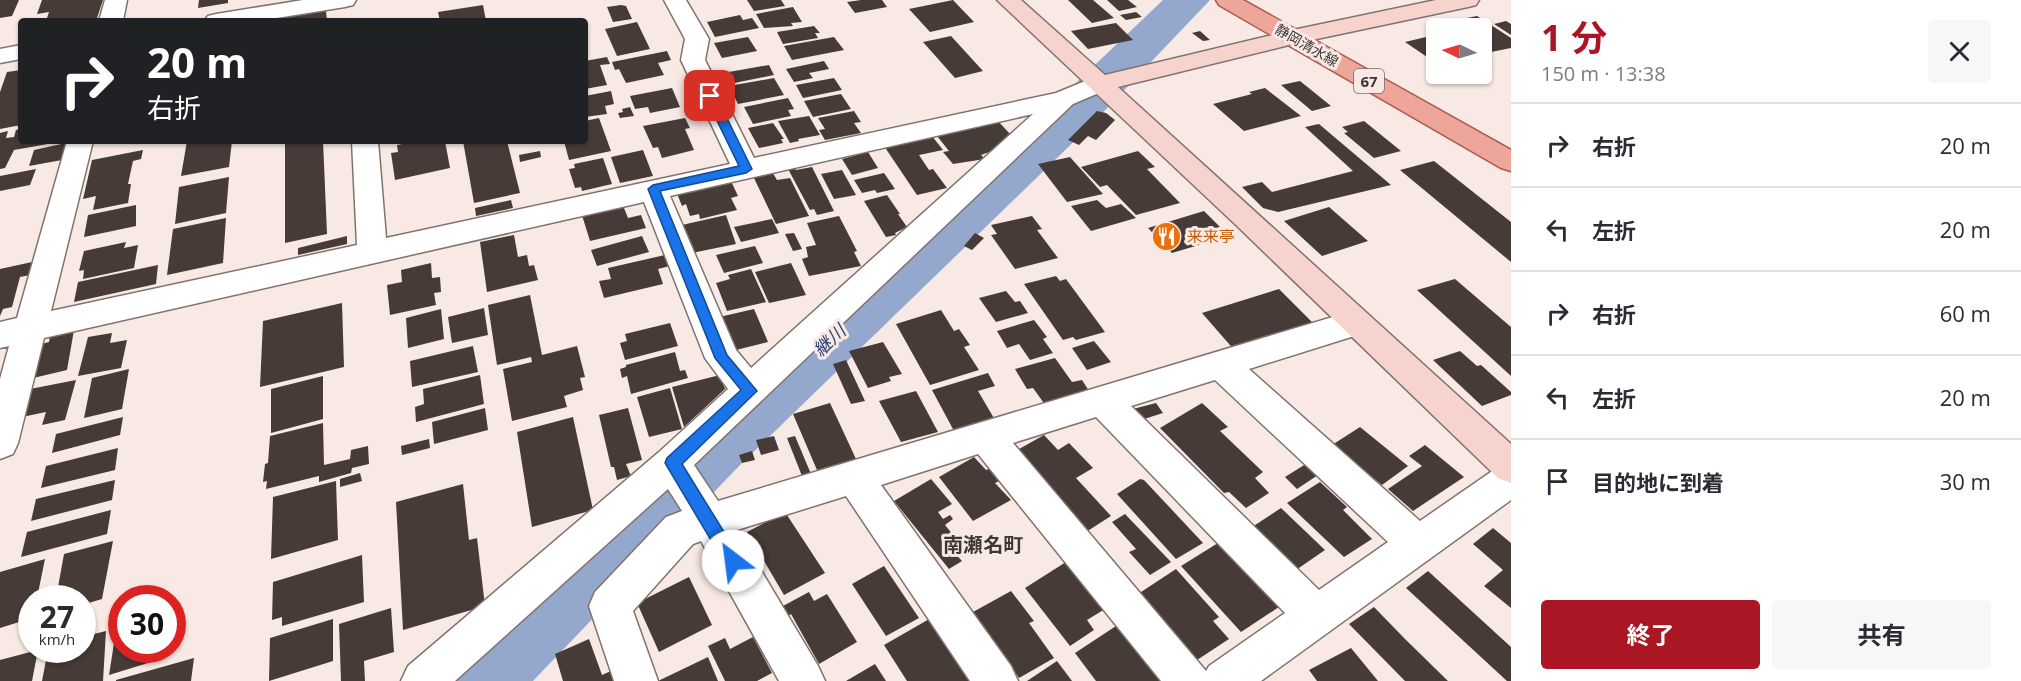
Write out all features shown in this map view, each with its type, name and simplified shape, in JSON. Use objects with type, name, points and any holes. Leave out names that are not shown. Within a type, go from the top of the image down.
[{"type":"main road","name":"静岡清水線","points":[[1227,0],[1511,162]]},
{"type":"street","points":[[112,18],[116,0]]},
{"type":"street","points":[[234,18],[345,0]]},
{"type":"street","points":[[356,0],[357,18]]},
{"type":"street","points":[[675,0],[697,39],[693,60],[746,169]]},
{"type":"street","points":[[1008,0],[1246,218],[1511,467]]},
{"type":"street","points":[[15,331],[1063,99],[1099,84],[1293,37],[1468,0]]},
{"type":"street","points":[[0,56],[18,53]]},
{"type":"street","points":[[423,681],[672,463],[1063,99]]},
{"type":"street","points":[[0,443],[15,331],[79,144]]},
{"type":"street","points":[[365,144],[372,252]]},
{"type":"street","points":[[653,189],[722,358],[750,391]]},
{"type":"street","points":[[636,681],[610,606],[680,530],[1356,323]]},
{"type":"street","points":[[1221,365],[1419,544]]},
{"type":"street","points":[[1103,401],[1316,616]]},
{"type":"street","points":[[986,437],[1189,681]]},
{"type":"street","points":[[672,463],[710,521],[803,681]]},
{"type":"street","points":[[854,477],[996,681]]},
{"type":"street","points":[[1224,681],[1511,479]]},
{"type":"building","points":[[0,0],[19,0],[12,16],[0,18]]},
{"type":"building","points":[[42,0],[103,0],[97,18],[47,18],[49,12],[37,14]]},
{"type":"building","points":[[199,0],[228,0],[228,3],[198,8]]},
{"type":"building","points":[[747,0],[781,0],[785,6],[754,11]]},
{"type":"building","points":[[882,0],[887,7],[855,13],[847,2]]},
{"type":"building","points":[[953,0],[974,22],[930,32],[909,9]]},
{"type":"building","points":[[1068,0],[1093,0],[1114,18],[1092,23]]},
{"type":"building","points":[[1107,0],[1128,0],[1137,7],[1119,11]]},
{"type":"building","points":[[483,5],[485,18],[439,18],[438,12]]},
{"type":"building","points":[[626,6],[632,19],[613,22],[607,7]]},
{"type":"building","points":[[793,7],[802,22],[791,23],[793,26],[764,28],[756,14]]},
{"type":"building","points":[[326,11],[327,18],[280,18]]},
{"type":"building","points":[[1136,12],[1142,17],[1126,20],[1120,15]]},
{"type":"building","points":[[740,15],[743,20],[752,18],[759,28],[715,37],[707,22]]},
{"type":"building","points":[[1506,21],[1511,24],[1511,35],[1494,24]]},
{"type":"building","points":[[637,22],[650,49],[617,56],[605,29]]},
{"type":"building","points":[[1116,23],[1133,40],[1088,49],[1071,31]]},
{"type":"building","points":[[814,26],[820,33],[815,33],[818,38],[783,44],[777,32]]},
{"type":"building","points":[[1492,26],[1511,38],[1511,48],[1492,52]]},
{"type":"building","points":[[1200,31],[1210,40],[1203,41],[1192,33]]},
{"type":"building","points":[[951,36],[983,71],[955,78],[923,42]]},
{"type":"building","points":[[748,37],[757,51],[722,58],[714,43]]},
{"type":"building","points":[[834,37],[844,50],[792,60],[784,46]]},
{"type":"building","points":[[1426,37],[1426,56],[1405,42]]},
{"type":"building","points":[[667,51],[671,60],[658,63],[664,75],[626,83],[619,69],[615,70],[612,62]]},
{"type":"building","points":[[607,57],[610,64],[600,65],[607,85],[588,88],[588,60]]},
{"type":"building","points":[[824,61],[829,69],[809,73],[813,78],[794,82],[786,69]]},
{"type":"building","points":[[769,65],[774,75],[729,84],[723,73]]},
{"type":"building","points":[[18,70],[18,126],[0,129],[0,92],[7,72]]},
{"type":"building","points":[[774,78],[784,95],[738,104],[729,86]]},
{"type":"building","points":[[834,78],[842,90],[803,98],[796,85]]},
{"type":"building","points":[[1300,81],[1331,106],[1312,111],[1281,85]]},
{"type":"building","points":[[672,88],[680,107],[650,113],[648,107],[635,109],[630,96]]},
{"type":"building","points":[[1265,88],[1301,116],[1244,131],[1213,104],[1252,94],[1249,92]]},
{"type":"building","points":[[611,91],[614,104],[605,106],[607,114],[588,117],[588,95]]},
{"type":"building","points":[[841,94],[851,109],[813,117],[804,101]]},
{"type":"building","points":[[788,98],[794,109],[788,110],[791,116],[753,124],[744,107]]},
{"type":"building","points":[[630,107],[634,116],[620,118],[618,113]]},
{"type":"building","points":[[854,111],[861,122],[854,123],[861,133],[825,140],[819,130],[825,129],[818,118]]},
{"type":"building","points":[[1097,111],[1106,113],[1115,120],[1096,140],[1088,136],[1079,145],[1068,140]]},
{"type":"building","points":[[809,116],[820,135],[798,139],[799,141],[790,143],[778,121]]},
{"type":"building","points":[[599,118],[611,151],[569,160],[565,144],[588,144],[588,120]]},
{"type":"building","points":[[685,118],[690,128],[685,129],[694,150],[662,158],[658,147],[653,148],[643,126]]},
{"type":"building","points":[[998,121],[1010,134],[992,151],[981,155],[985,159],[953,164],[943,152],[949,151],[937,136]]},
{"type":"building","points":[[1364,121],[1401,151],[1374,158],[1344,133],[1348,132],[1342,127]]},
{"type":"building","points":[[773,123],[784,139],[781,139],[783,143],[759,148],[748,128]]},
{"type":"building","points":[[1319,124],[1391,185],[1278,212],[1263,208],[1242,187],[1262,182],[1272,192],[1353,171],[1305,127]]},
{"type":"building","points":[[18,130],[18,144],[48,144],[14,150],[5,168],[0,169],[0,133],[8,131],[6,138],[14,137]]},
{"type":"building","points":[[932,136],[943,150],[919,155],[929,170],[933,169],[947,188],[917,195],[884,146]]},
{"type":"building","points":[[66,144],[62,160],[29,166],[34,150]]},
{"type":"building","points":[[186,144],[232,144],[229,167],[181,176]]},
{"type":"building","points":[[285,144],[323,144],[327,234],[285,243]]},
{"type":"building","points":[[446,144],[450,168],[395,180],[391,153],[398,152],[397,145]]},
{"type":"building","points":[[464,144],[508,144],[520,193],[474,203]]},
{"type":"building","points":[[143,150],[141,159],[133,161],[128,184],[131,184],[128,203],[93,210],[96,196],[83,199],[92,160]]},
{"type":"building","points":[[643,150],[653,176],[620,183],[611,157]]},
{"type":"building","points":[[540,151],[541,157],[520,162],[519,155]]},
{"type":"building","points":[[1138,151],[1155,167],[1147,169],[1180,203],[1136,215],[1107,185],[1100,187],[1081,167]]},
{"type":"building","points":[[868,152],[878,168],[852,175],[842,159]]},
{"type":"building","points":[[1070,157],[1103,194],[1067,202],[1038,164]]},
{"type":"building","points":[[603,158],[612,184],[582,191],[581,187],[575,188],[569,169],[575,168],[574,164]]},
{"type":"building","points":[[1434,161],[1511,222],[1511,262],[1400,170]]},
{"type":"building","points":[[793,166],[796,170],[812,167],[834,211],[817,215],[814,209],[810,210],[787,167]]},
{"type":"building","points":[[36,169],[30,185],[0,191],[0,176]]},
{"type":"building","points":[[771,170],[777,180],[790,178],[809,216],[776,224],[752,174]]},
{"type":"building","points":[[842,170],[856,195],[834,199],[821,174]]},
{"type":"building","points":[[884,173],[895,189],[877,193],[875,190],[862,193],[854,180]]},
{"type":"building","points":[[229,177],[226,213],[175,224],[179,187]]},
{"type":"building","points":[[730,179],[738,196],[731,198],[737,210],[700,219],[699,214],[690,216],[686,204],[682,206],[676,191]]},
{"type":"building","points":[[887,195],[907,227],[895,233],[896,235],[886,237],[864,201]]},
{"type":"building","points":[[511,200],[513,208],[476,216],[475,208]]},
{"type":"building","points":[[1097,200],[1106,208],[1121,204],[1136,218],[1091,231],[1071,206]]},
{"type":"building","points":[[622,203],[628,218],[641,215],[646,228],[590,241],[581,212]]},
{"type":"building","points":[[136,205],[136,226],[84,237],[88,215]]},
{"type":"building","points":[[1329,207],[1368,241],[1322,256],[1284,221]]},
{"type":"building","points":[[1204,211],[1229,236],[1172,253],[1148,228]]},
{"type":"building","points":[[726,215],[736,244],[692,253],[682,225]]},
{"type":"building","points":[[839,216],[857,251],[854,252],[861,266],[809,276],[802,259],[808,257],[806,247],[816,245],[807,223]]},
{"type":"building","points":[[1032,216],[1042,229],[1037,230],[1058,258],[1015,269],[991,235],[997,234],[991,225]]},
{"type":"building","points":[[226,218],[223,263],[167,275],[173,229]]},
{"type":"building","points":[[772,219],[779,233],[741,242],[734,227]]},
{"type":"building","points":[[794,233],[802,249],[793,251],[785,234]]},
{"type":"building","points":[[975,233],[984,238],[972,250],[964,246]]},
{"type":"building","points":[[514,235],[518,257],[527,255],[529,266],[534,265],[538,280],[487,292],[480,242]]},
{"type":"building","points":[[347,236],[347,244],[298,255],[298,248]]},
{"type":"building","points":[[642,236],[649,252],[597,266],[591,250]]},
{"type":"building","points":[[126,242],[124,248],[138,245],[134,268],[83,279],[84,270],[79,271],[84,251]]},
{"type":"building","points":[[755,246],[763,263],[724,273],[716,255]]},
{"type":"building","points":[[665,255],[670,266],[658,269],[663,284],[604,298],[599,281],[611,279],[608,268]]},
{"type":"building","points":[[32,262],[30,275],[20,277],[12,307],[3,309],[0,316],[0,269]]},
{"type":"building","points":[[431,263],[432,278],[440,277],[441,292],[434,293],[436,305],[390,315],[387,285],[402,282],[401,270]]},
{"type":"building","points":[[791,263],[806,295],[769,303],[755,272]]},
{"type":"building","points":[[158,265],[156,284],[74,302],[78,282]]},
{"type":"building","points":[[751,269],[766,302],[727,311],[716,283],[730,279],[728,275]]},
{"type":"building","points":[[1056,276],[1060,281],[1066,279],[1105,332],[1076,340],[1073,337],[1063,340],[1024,284]]},
{"type":"building","points":[[1455,279],[1511,327],[1511,376],[1417,290]]},
{"type":"building","points":[[1279,289],[1317,327],[1236,352],[1202,313]]},
{"type":"building","points":[[1006,291],[1015,302],[1020,301],[1028,313],[996,322],[979,298]]},
{"type":"building","points":[[530,295],[542,355],[577,346],[585,377],[580,378],[583,390],[564,396],[567,407],[512,421],[503,369],[532,362],[531,357],[497,365],[488,305]]},
{"type":"building","points":[[342,303],[344,367],[260,387],[263,321]]},
{"type":"building","points":[[484,308],[488,335],[452,343],[448,317]]},
{"type":"building","points":[[441,309],[444,339],[408,348],[406,318]]},
{"type":"building","points":[[754,309],[768,342],[728,352],[715,318]]},
{"type":"building","points":[[941,310],[954,331],[959,329],[970,345],[964,347],[979,370],[930,385],[896,324]]},
{"type":"building","points":[[1034,320],[1047,337],[1043,339],[1053,353],[1030,360],[1019,344],[1007,348],[997,331]]},
{"type":"building","points":[[670,323],[678,346],[625,360],[620,343],[627,341],[625,334]]},
{"type":"building","points":[[74,330],[67,370],[29,379],[37,345],[49,342],[50,336]]},
{"type":"building","points":[[112,333],[110,343],[127,340],[121,368],[78,376],[88,337]]},
{"type":"building","points":[[1094,341],[1111,362],[1087,370],[1072,348]]},
{"type":"building","points":[[883,342],[902,374],[889,377],[891,381],[868,388],[849,351]]},
{"type":"building","points":[[473,346],[478,372],[412,387],[410,361]]},
{"type":"building","points":[[1460,351],[1477,366],[1481,365],[1511,392],[1511,395],[1482,406],[1433,360]]},
{"type":"building","points":[[675,352],[680,371],[685,370],[688,378],[631,394],[627,376],[622,378],[620,369],[626,365]]},
{"type":"building","points":[[1055,358],[1072,382],[1082,380],[1091,394],[1046,406],[1033,388],[1027,389],[1015,369]]},
{"type":"building","points":[[846,360],[865,401],[851,404],[833,364]]},
{"type":"building","points":[[129,369],[122,409],[84,418],[92,378]]},
{"type":"building","points":[[988,373],[995,386],[978,391],[995,420],[954,431],[932,390]]},
{"type":"building","points":[[480,375],[484,404],[416,422],[415,407],[424,404],[423,389]]},
{"type":"building","points":[[720,375],[725,389],[684,427],[672,387]]},
{"type":"building","points":[[323,376],[323,419],[271,433],[271,389]]},
{"type":"building","points":[[76,380],[65,420],[42,425],[46,412],[22,417],[30,389]]},
{"type":"building","points":[[670,388],[682,429],[649,437],[637,397]]},
{"type":"building","points":[[916,391],[938,432],[901,442],[879,401]]},
{"type":"building","points":[[830,403],[856,459],[817,470],[793,414]]},
{"type":"building","points":[[1156,403],[1163,413],[1141,420],[1133,409]]},
{"type":"building","points":[[1202,403],[1228,427],[1220,431],[1263,472],[1255,478],[1269,493],[1246,508],[1229,492],[1224,493],[1160,428]]},
{"type":"building","points":[[485,408],[488,430],[434,444],[432,422]]},
{"type":"building","points":[[628,408],[642,460],[626,464],[631,476],[617,480],[614,467],[611,467],[599,415]]},
{"type":"building","points":[[123,417],[120,435],[52,453],[56,434]]},
{"type":"building","points":[[573,417],[593,510],[532,527],[517,432]]},
{"type":"building","points":[[323,423],[324,465],[350,459],[351,450],[368,446],[369,464],[352,468],[351,473],[319,482],[319,476],[266,489],[267,481],[263,482],[265,464],[268,463],[270,436]]},
{"type":"building","points":[[1360,427],[1408,466],[1382,485],[1332,445]]},
{"type":"building","points":[[1044,435],[1058,450],[1069,443],[1093,468],[1076,478],[1111,516],[1086,532],[1012,453]]},
{"type":"building","points":[[774,436],[779,450],[761,455],[756,440]]},
{"type":"building","points":[[795,436],[811,474],[802,476],[787,438]]},
{"type":"building","points":[[429,439],[430,448],[402,455],[401,446]]},
{"type":"building","points":[[1425,445],[1464,477],[1413,511],[1388,489],[1422,466],[1409,456]]},
{"type":"building","points":[[118,448],[115,470],[41,488],[46,466]]},
{"type":"building","points":[[752,451],[755,460],[742,463],[739,455]]},
{"type":"building","points":[[974,457],[986,470],[991,468],[1001,480],[995,483],[1011,500],[973,521],[939,477]]},
{"type":"building","points":[[1309,462],[1321,473],[1297,489],[1285,477]]},
{"type":"building","points":[[360,473],[362,481],[340,487],[340,479]]},
{"type":"building","points":[[931,479],[952,504],[938,512],[943,519],[950,515],[953,519],[945,525],[958,541],[949,547],[962,561],[949,569],[894,501]]},
{"type":"building","points":[[1140,479],[1144,480],[1203,543],[1176,559],[1117,494]]},
{"type":"building","points":[[115,480],[112,500],[31,521],[36,499]]},
{"type":"building","points":[[336,481],[338,540],[271,559],[273,497]]},
{"type":"building","points":[[1320,482],[1347,507],[1343,510],[1372,539],[1344,557],[1287,503]]},
{"type":"building","points":[[463,484],[469,540],[477,538],[485,606],[403,630],[396,502]]},
{"type":"building","points":[[1281,508],[1325,550],[1293,572],[1249,529]]},
{"type":"building","points":[[111,510],[107,534],[21,557],[27,532]]},
{"type":"building","points":[[785,512],[825,573],[784,595],[747,532]]},
{"type":"building","points":[[1125,514],[1171,562],[1150,575],[1129,552],[1136,549],[1112,522]]},
{"type":"building","points":[[1493,528],[1511,543],[1511,608],[1484,586],[1503,570],[1473,544]]},
{"type":"building","points":[[113,541],[102,599],[96,601],[96,585],[58,585],[64,554]]},
{"type":"building","points":[[1218,543],[1246,573],[1250,571],[1282,605],[1241,632],[1181,566]]},
{"type":"building","points":[[362,555],[364,602],[282,626],[282,617],[272,620],[273,582]]},
{"type":"building","points":[[45,559],[40,585],[18,585],[18,622],[0,628],[0,572]]},
{"type":"building","points":[[1066,562],[1105,609],[1087,620],[1094,630],[1070,646],[1025,588]]},
{"type":"building","points":[[884,566],[919,618],[886,636],[852,584]]},
{"type":"building","points":[[1176,569],[1219,617],[1213,621],[1229,639],[1197,660],[1135,596]]},
{"type":"building","points":[[1428,571],[1511,647],[1511,681],[1507,681],[1406,588]]},
{"type":"building","points":[[689,577],[712,625],[659,652],[637,603]]},
{"type":"building","points":[[1011,591],[1034,621],[1029,623],[1054,658],[1019,678],[973,612]]},
{"type":"building","points":[[809,592],[814,601],[827,594],[857,642],[819,664],[791,614],[788,616],[783,606]]},
{"type":"building","points":[[1374,607],[1448,681],[1405,681],[1349,624]]},
{"type":"building","points":[[391,608],[394,652],[364,661],[365,681],[341,681],[339,624]]},
{"type":"building","points":[[931,618],[952,648],[949,650],[970,681],[907,681],[884,645]]},
{"type":"building","points":[[333,619],[333,661],[269,681],[270,638]]},
{"type":"building","points":[[1119,624],[1170,681],[1096,681],[1075,653]]},
{"type":"building","points":[[106,631],[103,681],[42,681],[45,663],[96,663],[96,634]]},
{"type":"building","points":[[753,637],[772,673],[757,681],[725,681],[708,646],[725,638],[730,649]]},
{"type":"building","points":[[589,639],[602,675],[611,671],[615,681],[563,681],[555,654]]},
{"type":"building","points":[[1351,648],[1378,681],[1317,681],[1309,670]]},
{"type":"building","points":[[18,655],[18,663],[35,663],[32,681],[0,681],[0,660]]},
{"type":"building","points":[[708,657],[718,681],[658,681]]},
{"type":"building","points":[[194,658],[191,681],[116,681],[176,663],[186,663],[186,660]]},
{"type":"building","points":[[1057,661],[1072,681],[1027,681]]},
{"type":"building","points":[[111,663],[148,663],[109,675]]},
{"type":"building","points":[[875,664],[886,681],[846,681]]},
{"type":"waterway","name":"継川","points":[[471,681],[486,670],[716,444],[1073,114],[1188,0]]},
{"type":"place","name":"来来亭","points":[[1166,236]]},
{"type":"district","name":"南瀬名町","points":[[983,544]]},
{"type":"route","points":[[710,96],[746,169],[653,189],[722,358],[750,391],[672,463],[733,561]]}]
